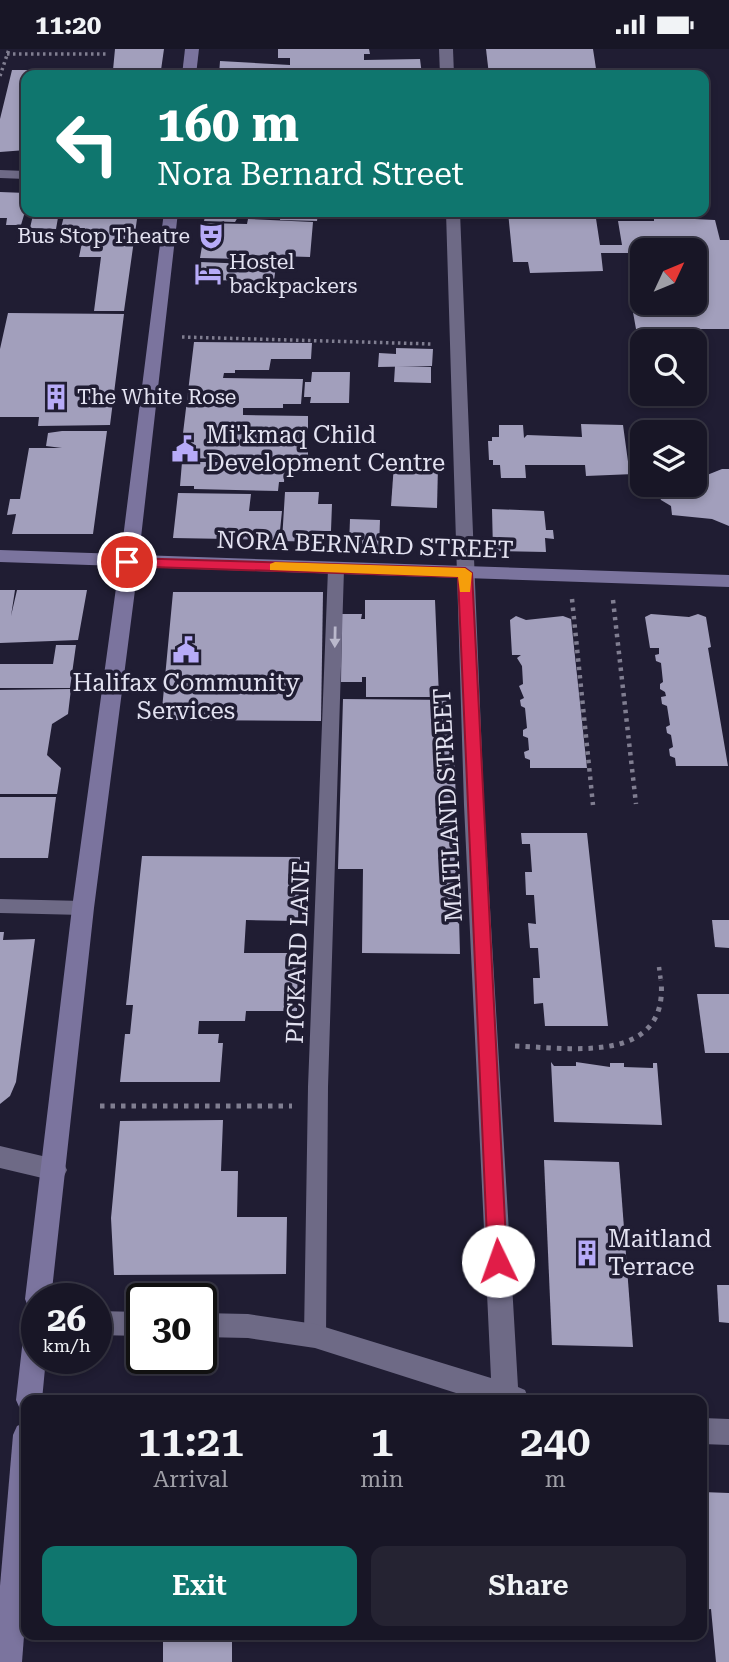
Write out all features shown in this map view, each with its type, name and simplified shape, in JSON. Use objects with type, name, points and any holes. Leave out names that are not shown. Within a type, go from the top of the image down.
[{"type":"main road","points":[[190,70],[192,49]]},
{"type":"main road","points":[[41,1283],[83,908],[109,729],[170,217]]},
{"type":"main road","name":"NORA BERNARD STREET","points":[[0,557],[729,580]]},
{"type":"main road","points":[[29,1395],[31,1374]]},
{"type":"main road","points":[[8,1662],[21,1499]]},
{"type":"street","points":[[446,49],[447,70]]},
{"type":"street","points":[[0,174],[21,175]]},
{"type":"street","name":"MAITLAND STREET","points":[[453,217],[465,573],[486,1045],[511,1395]]},
{"type":"street","points":[[0,1157],[55,1170]]},
{"type":"street","points":[[217,1325],[248,1326],[315,1336],[502,1395]]},
{"type":"street","points":[[707,1431],[729,1432]]},
{"type":"lane","name":"PICKARD LANE","points":[[315,1336],[317,1105],[334,709],[336,569]]},
{"type":"lane","points":[[0,906],[83,908]]},
{"type":"path","points":[[0,76],[9,49]]},
{"type":"path","points":[[7,54],[108,54]]},
{"type":"path","points":[[181,337],[459,345]]},
{"type":"path","points":[[572,598],[593,805]]},
{"type":"path","points":[[613,599],[636,804]]},
{"type":"path","points":[[486,1045],[617,1046],[638,1039],[658,1017],[662,995],[659,967]]},
{"type":"path","points":[[100,1106],[317,1105]]},
{"type":"building","points":[[115,49],[164,49],[161,70],[113,70]]},
{"type":"building","points":[[278,49],[369,49],[370,54],[364,54],[364,60],[420,59],[421,70],[219,70],[220,61],[290,65],[290,58],[278,58]]},
{"type":"building","points":[[486,49],[593,49],[596,70],[488,70]]},
{"type":"building","points":[[12,70],[21,70],[21,150],[0,152],[0,119]]},
{"type":"building","points":[[0,192],[21,193],[21,217],[23,217],[21,225],[6,225],[7,218],[0,218]]},
{"type":"building","points":[[33,217],[58,217],[56,229],[30,228]]},
{"type":"building","points":[[64,217],[137,217],[124,311],[94,311],[101,257],[79,257],[85,228],[61,228]]},
{"type":"building","points":[[205,217],[238,217],[235,222],[204,221]]},
{"type":"building","points":[[280,217],[317,217],[317,221],[280,220]]},
{"type":"building","points":[[508,217],[596,217],[600,245],[622,245],[618,221],[654,221],[654,217],[715,220],[720,240],[729,240],[729,329],[636,329],[634,315],[707,315],[707,238],[630,238],[630,265],[628,253],[601,253],[603,271],[530,273],[528,262],[513,262]]},
{"type":"building","points":[[248,219],[313,222],[310,257],[243,255],[243,259],[200,258],[206,223],[247,224]]},
{"type":"building","points":[[200,262],[276,265],[274,281],[197,280]]},
{"type":"building","points":[[8,313],[124,314],[110,425],[38,426],[39,417],[0,417],[0,349]]},
{"type":"building","points":[[194,342],[312,343],[311,359],[271,359],[269,370],[235,370],[235,373],[224,373],[223,378],[303,379],[301,404],[283,404],[283,408],[243,408],[243,415],[308,416],[308,460],[180,458]]},
{"type":"building","points":[[396,348],[433,349],[432,366],[378,367],[379,353],[396,354]]},
{"type":"building","points":[[395,366],[431,367],[431,383],[394,382]]},
{"type":"building","points":[[312,372],[350,372],[349,403],[310,403],[311,397],[304,397],[305,382],[311,382]]},
{"type":"building","points":[[581,424],[623,425],[630,474],[586,476],[585,465],[525,465],[526,478],[501,478],[500,465],[493,465],[493,460],[489,460],[488,441],[492,441],[492,437],[499,437],[499,425],[523,425],[524,438],[527,435],[582,437]]},
{"type":"building","points":[[107,431],[93,534],[12,534],[16,514],[7,515],[10,499],[20,499],[29,448],[62,448],[46,446],[48,433]]},
{"type":"building","points":[[182,462],[227,462],[226,467],[285,467],[284,482],[279,482],[278,491],[194,489],[194,486],[180,486]]},
{"type":"building","points":[[394,464],[438,466],[437,508],[391,506]]},
{"type":"building","points":[[729,469],[729,526],[712,519],[672,515],[671,506],[661,500],[660,497],[707,497],[707,475]]},
{"type":"building","points":[[285,492],[319,492],[318,504],[332,504],[331,531],[324,531],[323,542],[282,541]]},
{"type":"building","points":[[178,493],[251,494],[249,511],[282,511],[279,540],[173,538]]},
{"type":"building","points":[[492,509],[544,511],[546,530],[553,530],[554,539],[545,538],[546,552],[493,551]]},
{"type":"building","points":[[350,519],[380,520],[379,547],[349,546]]},
{"type":"building","points":[[0,590],[15,590],[11,616],[17,590],[87,590],[78,640],[0,643]]},
{"type":"building","points":[[173,592],[323,592],[321,721],[161,720]]},
{"type":"building","points":[[365,600],[435,600],[439,697],[366,697],[366,677],[362,677],[362,682],[341,682],[342,614],[362,614],[361,619],[365,619]]},
{"type":"building","points":[[651,614],[689,617],[698,614],[706,617],[711,647],[708,648],[728,766],[676,766],[675,758],[670,756],[669,749],[673,747],[666,727],[670,725],[667,706],[662,704],[661,697],[666,696],[660,689],[663,682],[661,663],[656,661],[655,655],[659,654],[659,648],[650,648],[645,617]]},
{"type":"building","points":[[516,616],[526,620],[563,616],[571,619],[587,768],[530,768],[530,760],[525,758],[524,752],[529,750],[528,738],[523,736],[523,730],[527,728],[525,708],[521,706],[520,700],[524,698],[519,686],[523,684],[522,666],[517,658],[521,655],[512,655],[510,620]]},
{"type":"building","points":[[56,645],[76,645],[70,688],[0,688],[0,664],[53,664]]},
{"type":"building","points":[[71,689],[68,714],[52,724],[47,755],[61,768],[57,794],[0,794],[0,690]]},
{"type":"building","points":[[343,699],[453,700],[460,954],[362,953],[363,869],[338,869]]},
{"type":"building","points":[[0,797],[56,797],[48,858],[0,858]]},
{"type":"building","points":[[521,833],[587,833],[608,1026],[545,1026],[543,1003],[534,1004],[533,978],[540,978],[538,948],[530,948],[528,923],[536,924],[534,895],[526,895],[525,872],[532,872],[530,844],[522,844]]},
{"type":"building","points":[[142,856],[300,857],[298,921],[246,920],[244,953],[298,953],[297,1011],[246,1011],[245,1021],[199,1021],[198,1034],[219,1034],[218,1043],[223,1043],[220,1082],[120,1082],[125,1034],[130,1034],[133,1005],[126,1005]]},
{"type":"building","points":[[712,920],[729,920],[729,948],[715,947]]},
{"type":"building","points":[[0,932],[4,932],[3,940],[35,939],[16,1082],[10,1096],[0,1104]]},
{"type":"building","points":[[697,994],[729,994],[729,1053],[705,1053]]},
{"type":"building","points":[[551,1062],[554,1066],[576,1066],[576,1062],[610,1067],[610,1063],[624,1063],[624,1067],[653,1068],[653,1063],[657,1063],[662,1125],[554,1122]]},
{"type":"building","points":[[223,1120],[221,1171],[238,1171],[237,1217],[287,1217],[286,1274],[114,1275],[111,1218],[120,1121]]},
{"type":"building","name":"Maitland Terrace","points":[[544,1160],[619,1162],[633,1347],[552,1345]]},
{"type":"building","points":[[717,1285],[729,1285],[729,1323],[719,1322]]},
{"type":"building","points":[[707,1492],[729,1493],[729,1662],[716,1662],[711,1609],[707,1609]]},
{"type":"building","points":[[163,1640],[232,1640],[232,1662],[163,1662]]},
{"type":"slow traffic","points":[[275,567],[465,573],[465,588]]},
{"type":"place","name":"Bus Stop Theatre","points":[[211,236]]},
{"type":"place","name":"Hostel backpackers","points":[[208,274]]},
{"type":"place","name":"The White Rose","points":[[56,397]]},
{"type":"place","name":"Mi'kmaq Child Development Centre","points":[[185,449]]},
{"type":"place","name":"Halifax Community Services","points":[[186,650]]},
{"type":"place","name":"Maitland Terrace","points":[[587,1253]]},
{"type":"route","points":[[127,562],[465,573],[474,805],[498,1261]]}]
